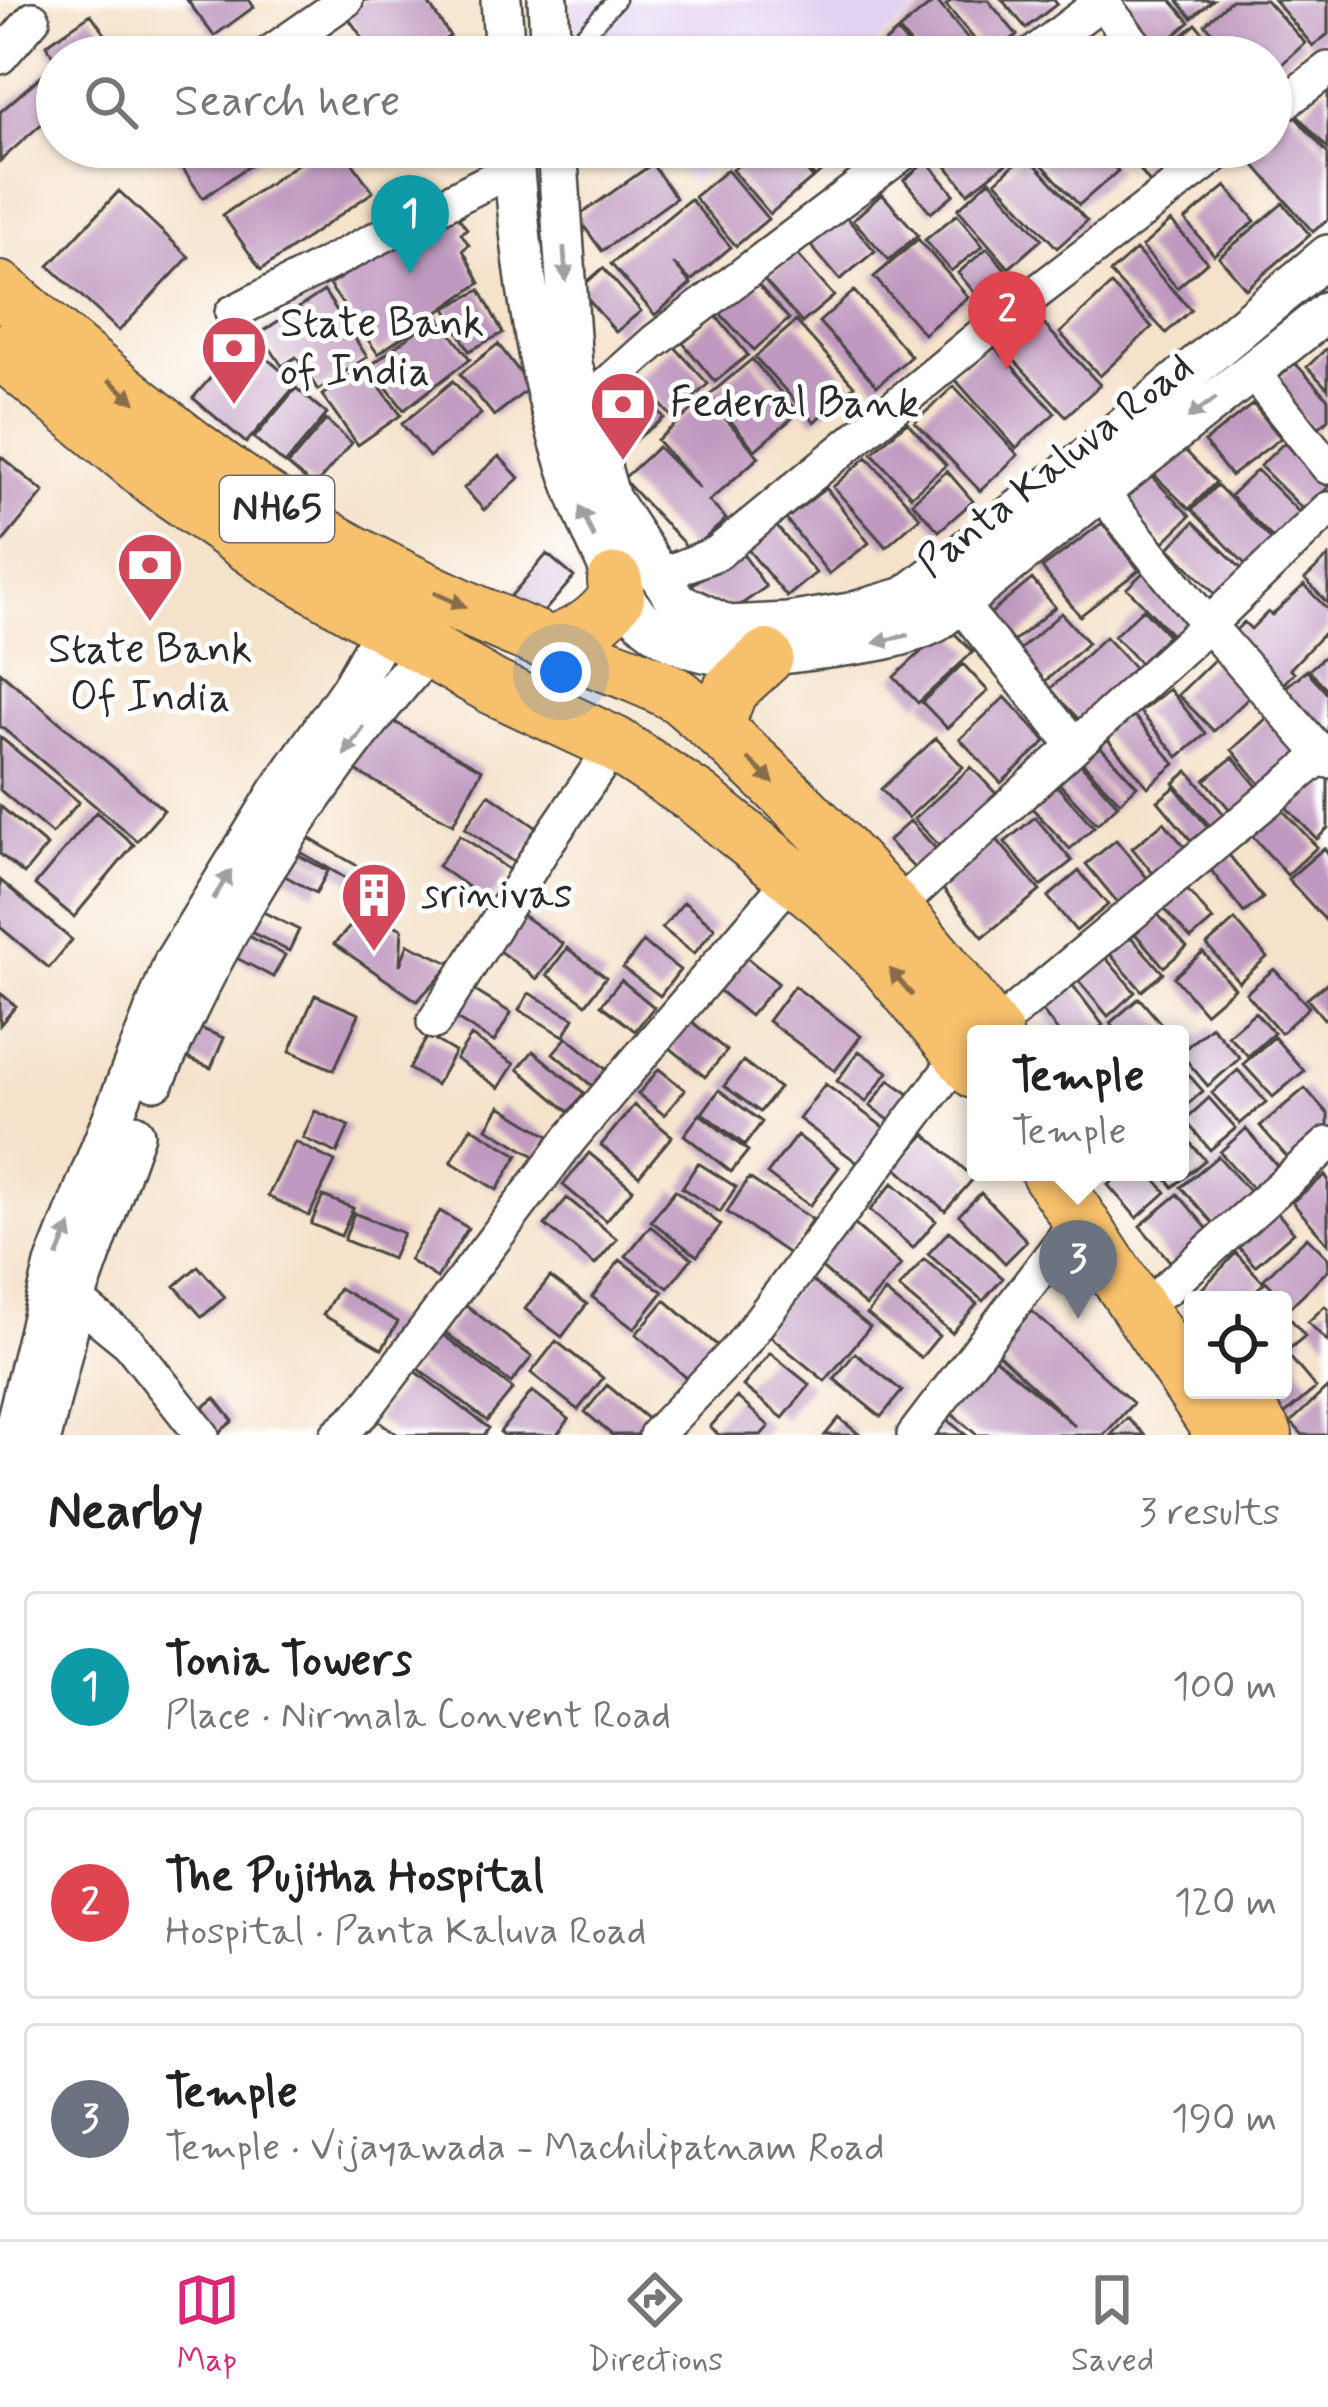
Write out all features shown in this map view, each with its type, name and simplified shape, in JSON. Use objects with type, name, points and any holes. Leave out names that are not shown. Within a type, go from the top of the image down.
[{"type":"highway","name":"NH65","points":[[0,289],[36,360],[160,482],[267,558],[407,639],[493,687],[615,744],[697,797],[827,904],[879,924]]},
{"type":"highway","name":"NH65","points":[[36,360],[184,443],[280,511],[436,594],[680,697],[849,856],[879,924],[967,1029]]},
{"type":"highway","points":[[551,644],[585,632],[637,579]]},
{"type":"highway","points":[[716,728],[730,690],[766,657]]},
{"type":"highway","points":[[1085,1194],[1180,1309]]},
{"type":"highway","points":[[1085,1194],[1223,1435]]},
{"type":"highway","points":[[1240,1399],[1265,1435]]},
{"type":"street","points":[[294,36],[346,0]]},
{"type":"street","points":[[501,0],[504,36]]},
{"type":"street","points":[[548,0],[550,36]]},
{"type":"street","points":[[1057,36],[1103,1],[1129,36]]},
{"type":"street","points":[[0,57],[33,19]]},
{"type":"street","points":[[1292,97],[1328,69]]},
{"type":"street","points":[[232,313],[495,168]]},
{"type":"street","points":[[514,168],[542,381],[553,430],[582,513],[637,579]]},
{"type":"street","points":[[558,168],[572,365],[646,623],[688,628]]},
{"type":"street","points":[[584,406],[654,342],[882,168]]},
{"type":"street","points":[[637,579],[717,553],[989,328],[1195,168]]},
{"type":"street","name":"Panta Kaluva Road","points":[[688,628],[787,623],[884,606],[905,597],[1080,463],[1328,256]]},
{"type":"street","name":"Panta Kaluva Road","points":[[688,628],[748,659],[911,634],[961,605],[1328,311]]},
{"type":"street","points":[[1253,373],[1328,466]]},
{"type":"street","points":[[1008,1025],[1326,756],[1208,625],[1099,490]]},
{"type":"street","points":[[879,924],[1208,625],[1328,509]]},
{"type":"street","points":[[961,605],[1074,745]]},
{"type":"street","points":[[42,1435],[75,1299],[144,1106],[198,982],[272,860],[379,706],[407,639]]},
{"type":"street","points":[[13,1435],[55,1265],[175,962],[280,790],[350,690],[407,639]]},
{"type":"street","points":[[434,1022],[615,744]]},
{"type":"street","points":[[337,1435],[362,1412],[570,1139],[792,878]]},
{"type":"street","points":[[656,1435],[740,1347],[967,1066]]},
{"type":"street","points":[[1180,1309],[1328,1144]]},
{"type":"street","points":[[914,1435],[1085,1194]]},
{"type":"street","points":[[75,1299],[129,1343],[202,1435]]},
{"type":"lane","points":[[583,36],[616,0]]},
{"type":"shaded area","points":[[570,0],[933,0],[886,36],[575,36]]},
{"type":"shaded area","points":[[678,168],[711,168],[691,183]]},
{"type":"building","points":[[187,0],[249,0],[254,7],[214,36]]},
{"type":"building","points":[[363,0],[426,0],[450,36],[361,36],[345,13]]},
{"type":"building","points":[[936,0],[966,36],[904,36],[899,30]]},
{"type":"building","points":[[952,0],[988,0],[1017,35],[972,36],[946,5]]},
{"type":"building","points":[[1002,0],[1054,0],[1057,4],[1026,28]]},
{"type":"building","points":[[1111,0],[1171,0],[1190,22],[1173,36],[1138,36]]},
{"type":"building","points":[[1177,0],[1213,0],[1192,18]]},
{"type":"building","points":[[1231,0],[1266,0],[1305,43],[1292,55],[1292,36],[1216,36],[1205,24]]},
{"type":"building","points":[[1274,0],[1328,0],[1328,34],[1313,46]]},
{"type":"building","points":[[91,14],[106,36],[59,36]]},
{"type":"building","points":[[1196,24],[1206,36],[1182,36]]},
{"type":"building","points":[[36,80],[36,129],[0,161],[0,112]]},
{"type":"building","points":[[1328,87],[1328,149],[1297,115]]},
{"type":"building","points":[[1292,113],[1328,154],[1328,219],[1313,232],[1257,168],[1292,168]]},
{"type":"building","points":[[182,168],[246,168],[203,198]]},
{"type":"building","points":[[291,168],[356,168],[373,192],[261,270],[223,215]]},
{"type":"building","points":[[646,168],[655,168],[676,198],[602,251],[577,217]]},
{"type":"building","points":[[804,168],[813,178],[770,214],[732,170]]},
{"type":"building","points":[[919,168],[933,168],[954,194],[931,213],[904,180]]},
{"type":"building","points":[[948,168],[1001,168],[968,193]]},
{"type":"building","points":[[1010,168],[1039,168],[1087,221],[1057,248],[996,181]]},
{"type":"building","points":[[1045,168],[1115,168],[1118,171],[1079,205]]},
{"type":"building","points":[[1139,168],[1176,168],[1152,186]]},
{"type":"building","points":[[727,170],[768,219],[736,246],[694,197]]},
{"type":"building","points":[[990,180],[1042,239],[1009,268],[958,209]]},
{"type":"building","points":[[1226,186],[1255,221],[1214,255],[1185,220]]},
{"type":"building","points":[[119,191],[189,257],[119,331],[49,266]]},
{"type":"building","points":[[882,194],[918,235],[889,260],[853,220]]},
{"type":"building","points":[[690,199],[731,247],[691,281],[673,263],[691,284],[655,315],[611,264]]},
{"type":"building","points":[[1283,203],[1310,235],[1246,289],[1219,257]]},
{"type":"building","points":[[452,208],[463,215],[459,218],[467,229],[461,233],[469,245],[463,250],[480,283],[378,354],[329,285]]},
{"type":"building","points":[[840,210],[875,251],[840,280],[805,239]]},
{"type":"building","points":[[957,214],[983,246],[951,271],[925,240]]},
{"type":"building","points":[[1171,221],[1207,262],[1177,288],[1142,247]]},
{"type":"building","points":[[918,239],[968,297],[924,334],[874,277]]},
{"type":"building","points":[[987,248],[1019,285],[989,310],[958,273]]},
{"type":"building","points":[[1136,250],[1191,310],[1166,333],[1110,273]]},
{"type":"building","points":[[795,252],[834,296],[802,323],[764,280]]},
{"type":"building","points":[[603,268],[641,311],[616,332],[579,289]]},
{"type":"building","points":[[751,277],[789,319],[754,350],[716,309]]},
{"type":"building","points":[[1111,285],[1152,327],[1100,376],[1060,333]]},
{"type":"building","points":[[480,290],[503,333],[469,351],[446,308]]},
{"type":"building","points":[[324,291],[367,357],[318,390],[296,357],[282,366],[260,333]]},
{"type":"building","points":[[854,291],[911,356],[877,386],[819,322]]},
{"type":"building","points":[[437,315],[470,359],[404,410],[370,366]]},
{"type":"building","points":[[716,316],[748,355],[715,382],[683,343]]},
{"type":"building","points":[[1037,317],[1100,385],[1066,416],[1003,348]]},
{"type":"building","points":[[796,321],[854,386],[814,422],[755,357]]},
{"type":"building","points":[[244,339],[297,384],[246,443],[193,398]]},
{"type":"building","points":[[991,343],[1055,413],[1016,448],[953,377]]},
{"type":"building","points":[[498,344],[531,387],[494,416],[460,374]]},
{"type":"building","points":[[674,346],[708,384],[672,417],[637,378]]},
{"type":"building","points":[[1328,347],[1328,389],[1307,367]]},
{"type":"building","points":[[752,359],[798,413],[755,450],[709,395]]},
{"type":"building","points":[[1295,363],[1328,399],[1328,419],[1314,432],[1271,385]]},
{"type":"building","points":[[364,365],[401,415],[358,445],[322,395]]},
{"type":"building","points":[[630,374],[664,418],[626,447],[592,402]]},
{"type":"building","points":[[453,381],[481,414],[429,457],[402,424]]},
{"type":"building","points":[[954,386],[1018,455],[980,491],[915,422]]},
{"type":"building","points":[[296,388],[327,414],[285,464],[254,438]]},
{"type":"building","points":[[707,397],[759,457],[709,501],[726,519],[691,551],[623,479],[658,447],[700,489],[657,440]]},
{"type":"building","points":[[1253,404],[1281,438],[1231,476],[1204,442]]},
{"type":"building","points":[[326,420],[352,443],[314,487],[288,465]]},
{"type":"building","points":[[907,422],[946,465],[911,496],[872,453]]},
{"type":"building","points":[[1177,442],[1216,482],[1189,509],[1149,470]]},
{"type":"building","points":[[1284,443],[1328,487],[1306,512],[1260,466]]},
{"type":"building","points":[[0,456],[44,492],[0,545]]},
{"type":"building","points":[[499,456],[519,478],[484,510],[464,488]]},
{"type":"building","points":[[867,457],[920,517],[886,547],[833,487]]},
{"type":"building","points":[[1257,470],[1304,517],[1278,543],[1230,496]]},
{"type":"building","points":[[947,471],[973,501],[939,531],[912,502]]},
{"type":"building","points":[[1148,473],[1190,516],[1164,542],[1121,499]]},
{"type":"building","points":[[1217,485],[1277,545],[1251,570],[1192,510]]},
{"type":"building","points":[[826,488],[869,543],[829,574],[786,519]]},
{"type":"building","points":[[773,522],[816,573],[787,597],[745,546]]},
{"type":"building","points":[[1194,522],[1249,576],[1223,602],[1169,548]]},
{"type":"building","points":[[1102,523],[1139,570],[1080,616],[1042,568]]},
{"type":"building","points":[[741,551],[766,587],[736,608],[683,591]]},
{"type":"building","points":[[547,554],[574,577],[536,621],[509,598]]},
{"type":"building","points":[[1328,557],[1328,604],[1305,579]]},
{"type":"building","points":[[1150,566],[1196,614],[1173,636],[1127,588]]},
{"type":"building","points":[[1032,579],[1055,607],[1007,647],[984,619]]},
{"type":"building","points":[[1304,585],[1328,610],[1328,629],[1277,690],[1227,639],[1244,622],[1251,629],[1268,612],[1272,615]]},
{"type":"building","points":[[1143,609],[1168,635],[1140,663],[1114,636]]},
{"type":"building","points":[[1061,613],[1088,643],[1041,685],[1014,655]]},
{"type":"building","points":[[948,627],[973,652],[918,703],[894,677]]},
{"type":"building","points":[[1105,637],[1141,675],[1086,727],[1050,689]]},
{"type":"building","points":[[1221,653],[1257,690],[1214,731],[1178,695]]},
{"type":"building","points":[[1328,653],[1328,690],[1309,670]]},
{"type":"building","points":[[963,664],[988,691],[947,728],[922,702]]},
{"type":"building","points":[[1307,670],[1328,695],[1328,735],[1319,742],[1278,693]]},
{"type":"building","points":[[0,672],[164,810],[137,841],[0,726]]},
{"type":"building","points":[[1169,689],[1206,734],[1178,757],[1140,712]]},
{"type":"building","points":[[1005,697],[1046,741],[1001,783],[960,739]]},
{"type":"building","points":[[1279,707],[1316,753],[1265,790],[1232,750]]},
{"type":"building","points":[[1129,710],[1175,764],[1148,787],[1102,733]]},
{"type":"building","points":[[378,713],[482,770],[453,824],[348,767]]},
{"type":"building","points":[[0,737],[79,802],[52,834],[0,790]]},
{"type":"building","points":[[936,738],[963,767],[908,818],[881,789]]},
{"type":"building","points":[[1095,741],[1137,786],[1120,802],[1077,757]]},
{"type":"building","points":[[1074,757],[1118,805],[1097,824],[1053,777]]},
{"type":"building","points":[[1233,757],[1264,795],[1236,817],[1205,780]]},
{"type":"building","points":[[971,767],[1003,801],[947,854],[914,819]]},
{"type":"building","points":[[1318,768],[1328,778],[1328,828],[1317,839],[1282,803]]},
{"type":"building","points":[[1188,771],[1232,824],[1218,836],[1174,783]]},
{"type":"building","points":[[1055,784],[1094,827],[1070,849],[1031,807]]},
{"type":"building","points":[[1175,787],[1215,836],[1199,850],[1158,801]]},
{"type":"building","points":[[489,794],[540,830],[516,864],[465,828]]},
{"type":"building","points":[[1276,803],[1317,847],[1287,875],[1247,830]]},
{"type":"building","points":[[0,806],[47,846],[24,874],[0,854]]},
{"type":"building","points":[[96,812],[134,845],[74,917],[35,885]]},
{"type":"building","points":[[1035,817],[1072,861],[1041,886],[1005,842]]},
{"type":"building","points":[[910,821],[941,854],[920,874],[888,841]]},
{"type":"building","points":[[1164,822],[1193,857],[1161,883],[1132,848]]},
{"type":"building","points":[[460,835],[511,871],[489,902],[438,866]]},
{"type":"building","points":[[305,836],[368,872],[359,886],[297,850]]},
{"type":"building","points":[[994,836],[1040,891],[983,937],[937,882]]},
{"type":"building","points":[[1116,840],[1153,885],[1123,909],[1086,864]]},
{"type":"building","points":[[1324,848],[1328,853],[1328,923],[1288,879]]},
{"type":"building","points":[[1226,851],[1263,898],[1244,913],[1207,865]]},
{"type":"building","points":[[298,855],[328,871],[316,893],[285,876]]},
{"type":"building","points":[[1079,871],[1108,905],[1076,931],[1048,897]]},
{"type":"building","points":[[0,880],[72,940],[49,968],[0,927]]},
{"type":"building","points":[[1184,886],[1213,920],[1191,939],[1161,906]]},
{"type":"building","points":[[684,902],[715,928],[694,954],[662,928]]},
{"type":"building","name":"srinivas","points":[[372,903],[387,922],[402,929],[400,965],[408,944],[452,964],[417,1001],[334,944]]},
{"type":"building","points":[[251,906],[299,930],[289,951],[241,927]]},
{"type":"building","points":[[1153,909],[1187,947],[1164,967],[1131,929]]},
{"type":"building","points":[[521,914],[563,944],[537,979],[495,948]]},
{"type":"building","points":[[1235,920],[1267,957],[1239,982],[1207,945]]},
{"type":"building","points":[[237,930],[285,955],[273,977],[225,952]]},
{"type":"building","points":[[1129,935],[1163,973],[1142,991],[1109,953]]},
{"type":"building","points":[[643,942],[680,970],[660,996],[623,968]]},
{"type":"building","points":[[567,948],[606,977],[586,1004],[547,975]]},
{"type":"building","points":[[1098,949],[1135,992],[1108,1016],[1071,972]]},
{"type":"building","points":[[1203,952],[1234,988],[1205,1013],[1174,977]]},
{"type":"building","points":[[742,954],[778,983],[750,1016],[715,987]]},
{"type":"building","points":[[1274,969],[1309,1007],[1281,1033],[1246,993]]},
{"type":"building","points":[[621,980],[654,1007],[635,1031],[601,1005]]},
{"type":"building","points":[[1328,982],[1328,1016],[1324,1019],[1307,999]]},
{"type":"building","points":[[1071,983],[1103,1025],[1053,1025],[1039,1007]]},
{"type":"building","points":[[467,986],[511,1013],[494,1042],[450,1015]]},
{"type":"building","points":[[794,986],[861,1036],[835,1071],[768,1021]]},
{"type":"building","points":[[0,993],[16,1006],[0,1025]]},
{"type":"building","points":[[529,993],[574,1018],[564,1036],[519,1010]]},
{"type":"building","points":[[315,995],[359,1014],[334,1070],[290,1051]]},
{"type":"building","points":[[1139,998],[1162,1025],[1112,1025]]},
{"type":"building","points":[[1255,1012],[1274,1033],[1248,1056],[1228,1035]]},
{"type":"building","points":[[183,1021],[224,1038],[211,1068],[170,1051]]},
{"type":"building","points":[[691,1021],[727,1051],[705,1077],[669,1047]]},
{"type":"building","points":[[1211,1026],[1240,1058],[1208,1086],[1189,1064],[1189,1045]]},
{"type":"building","points":[[428,1036],[455,1052],[436,1085],[409,1069]]},
{"type":"building","points":[[471,1036],[514,1064],[499,1088],[456,1059]]},
{"type":"building","points":[[567,1037],[612,1074],[598,1091],[553,1053]]},
{"type":"building","points":[[1274,1037],[1304,1071],[1273,1097],[1243,1064]]},
{"type":"building","points":[[533,1051],[584,1093],[569,1112],[518,1069]]},
{"type":"building","points":[[859,1051],[888,1072],[866,1102],[837,1081]]},
{"type":"building","points":[[743,1061],[779,1088],[760,1112],[724,1086]]},
{"type":"building","points":[[659,1069],[685,1090],[664,1115],[638,1094]]},
{"type":"building","points":[[1238,1070],[1266,1102],[1240,1124],[1212,1093]]},
{"type":"building","points":[[1189,1075],[1203,1091],[1189,1103]]},
{"type":"building","points":[[889,1080],[913,1097],[893,1123],[870,1106]]},
{"type":"building","points":[[825,1084],[886,1129],[859,1164],[799,1119]]},
{"type":"building","points":[[1305,1088],[1328,1114],[1328,1136],[1294,1165],[1260,1126]]},
{"type":"building","points":[[719,1090],[762,1122],[745,1145],[702,1113]]},
{"type":"building","points":[[1209,1098],[1236,1128],[1210,1150],[1189,1125],[1189,1116]]},
{"type":"building","points":[[634,1105],[672,1136],[639,1176],[601,1145]]},
{"type":"building","points":[[500,1106],[549,1136],[536,1157],[487,1128]]},
{"type":"building","points":[[315,1111],[349,1126],[337,1153],[303,1138]]},
{"type":"building","points":[[700,1114],[748,1151],[731,1172],[684,1135]]},
{"type":"building","points":[[471,1127],[518,1155],[497,1190],[451,1162]]},
{"type":"building","points":[[1246,1129],[1285,1175],[1260,1197],[1220,1152]]},
{"type":"building","points":[[925,1134],[971,1181],[945,1211],[895,1167]]},
{"type":"building","points":[[797,1135],[839,1167],[810,1206],[767,1174]]},
{"type":"building","points":[[1189,1141],[1205,1160],[1189,1174]]},
{"type":"building","points":[[295,1142],[335,1162],[309,1216],[268,1196]]},
{"type":"building","points":[[589,1153],[633,1189],[606,1221],[563,1185]]},
{"type":"building","points":[[1218,1156],[1256,1199],[1219,1230],[1181,1187]]},
{"type":"building","points":[[698,1163],[736,1187],[720,1212],[682,1188]]},
{"type":"building","points":[[1325,1175],[1328,1179],[1328,1244],[1292,1202]]},
{"type":"building","points":[[749,1178],[812,1219],[789,1254],[727,1212]]},
{"type":"building","points":[[1157,1181],[1166,1192],[1137,1218],[1108,1185]]},
{"type":"building","points":[[893,1183],[936,1221],[913,1248],[870,1210]]},
{"type":"building","points":[[675,1190],[721,1225],[697,1256],[651,1221]]},
{"type":"building","points":[[981,1193],[1027,1241],[1005,1263],[959,1215]]},
{"type":"building","points":[[1178,1194],[1217,1240],[1179,1272],[1140,1226]]},
{"type":"building","points":[[323,1196],[353,1208],[341,1236],[311,1224]]},
{"type":"building","points":[[567,1198],[617,1239],[595,1265],[545,1225]]},
{"type":"building","points":[[1268,1202],[1294,1232],[1255,1266],[1229,1236]]},
{"type":"building","points":[[440,1211],[468,1228],[437,1278],[409,1260]]},
{"type":"building","points":[[354,1213],[403,1233],[392,1259],[344,1240]]},
{"type":"building","points":[[847,1218],[901,1265],[866,1306],[811,1259]]},
{"type":"building","points":[[650,1226],[692,1258],[668,1288],[626,1256]]},
{"type":"building","points":[[949,1231],[1003,1278],[983,1301],[928,1254]]},
{"type":"building","points":[[1307,1237],[1328,1258],[1328,1270],[1292,1305],[1292,1291],[1275,1291],[1264,1279]]},
{"type":"building","points":[[1236,1253],[1264,1283],[1255,1291],[1200,1291]]},
{"type":"building","points":[[924,1259],[977,1304],[952,1333],[899,1288]]},
{"type":"building","points":[[620,1260],[663,1292],[634,1329],[592,1297]]},
{"type":"building","points":[[198,1266],[225,1297],[202,1317],[175,1286]]},
{"type":"building","points":[[805,1275],[870,1327],[825,1381],[761,1329]]},
{"type":"building","points":[[550,1277],[587,1304],[562,1337],[525,1309]]},
{"type":"building","points":[[339,1288],[398,1322],[382,1349],[323,1315]]},
{"type":"building","points":[[885,1292],[939,1336],[921,1358],[867,1314]]},
{"type":"building","points":[[665,1300],[718,1346],[689,1380],[636,1334]]},
{"type":"building","points":[[466,1305],[532,1357],[511,1383],[445,1332]]},
{"type":"building","points":[[1325,1306],[1328,1309],[1328,1342],[1308,1322]]},
{"type":"building","points":[[1032,1311],[1133,1403],[1104,1435],[977,1435],[941,1405],[986,1351],[1075,1426],[995,1351]]},
{"type":"building","points":[[1292,1321],[1305,1336],[1292,1347]]},
{"type":"building","points":[[437,1330],[513,1389],[487,1421],[411,1363]]},
{"type":"building","points":[[556,1341],[603,1378],[578,1410],[531,1373]]},
{"type":"building","points":[[770,1353],[810,1385],[783,1418],[743,1386]]},
{"type":"building","points":[[855,1353],[902,1391],[881,1417],[834,1379]]},
{"type":"building","points":[[1292,1360],[1316,1388],[1284,1415],[1271,1399],[1292,1399]]},
{"type":"building","points":[[414,1370],[489,1428],[484,1435],[398,1435],[376,1419]]},
{"type":"building","points":[[607,1385],[649,1420],[637,1435],[612,1435],[585,1412]]},
{"type":"building","points":[[1328,1387],[1328,1435],[1303,1435],[1291,1422]]},
{"type":"building","points":[[532,1391],[569,1419],[557,1435],[504,1435],[500,1432]]},
{"type":"building","points":[[737,1397],[769,1426],[761,1435],[719,1435],[710,1427]]},
{"type":"building","points":[[215,1398],[233,1421],[216,1435],[194,1415]]},
{"type":"building","points":[[936,1411],[966,1435],[917,1435]]},
{"type":"building","points":[[839,1418],[860,1435],[825,1435]]},
{"type":"building","points":[[1127,1418],[1145,1435],[1111,1435]]},
{"type":"place","name":"Tonia Towers","points":[[410,274]]},
{"type":"place","name":"The Pujitha Hospital","points":[[1007,370]]},
{"type":"place","name":"State Bank of India","points":[[234,407]]},
{"type":"place","name":"Federal Bank","points":[[623,463]]},
{"type":"place","name":"State Bank Of India","points":[[150,624]]},
{"type":"place","name":"srinivas","points":[[374,954]]},
{"type":"place","name":"Temple","points":[[1078,1319]]}]
